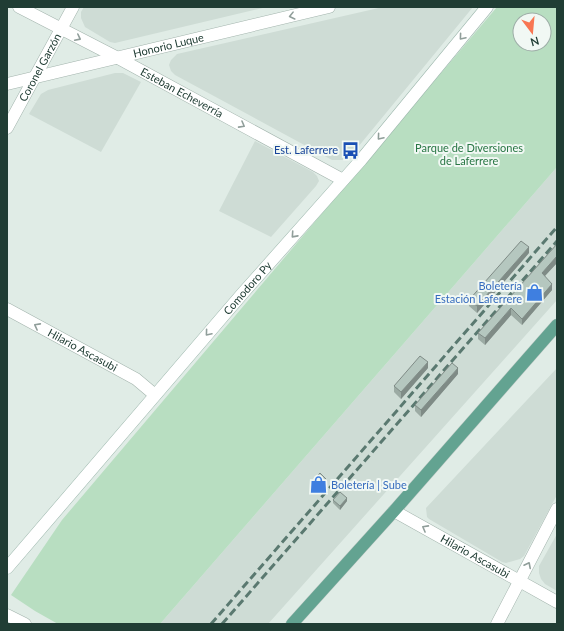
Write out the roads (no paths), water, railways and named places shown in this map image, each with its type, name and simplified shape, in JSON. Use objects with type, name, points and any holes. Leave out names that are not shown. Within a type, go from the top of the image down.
[{"type":"main road","points":[[292,624],[394,511],[557,325]]},
{"type":"street","name":"Esteban Echeverría","points":[[19,7],[61,30],[118,58],[343,180]]},
{"type":"street","name":"Coronel Garzón","points":[[7,128],[73,7]]},
{"type":"street","name":"Honorio Luque","points":[[7,84],[330,7]]},
{"type":"street","name":"Comodoro Py","points":[[7,568],[242,294],[343,180],[487,7]]},
{"type":"street","name":"Hilario Ascasubi","points":[[7,310],[136,379],[155,395]]},
{"type":"street","points":[[497,624],[557,509]]},
{"type":"street","name":"Hilario Ascasubi","points":[[394,511],[557,602]]},
{"type":"street","points":[[7,615],[25,624]]},
{"type":"railway","points":[[211,624],[557,227]]},
{"type":"railway","points":[[222,624],[557,241]]},
{"type":"place","name":"Est. Laferrere","points":[[351,150]]},
{"type":"place","name":"Boletería Estación Laferrere","points":[[535,292]]},
{"type":"place","name":"Boletería | Sube","points":[[318,485]]},
{"type":"park label","name":"Parque de Diversiones de Laferrere","points":[[469,154]]}]
